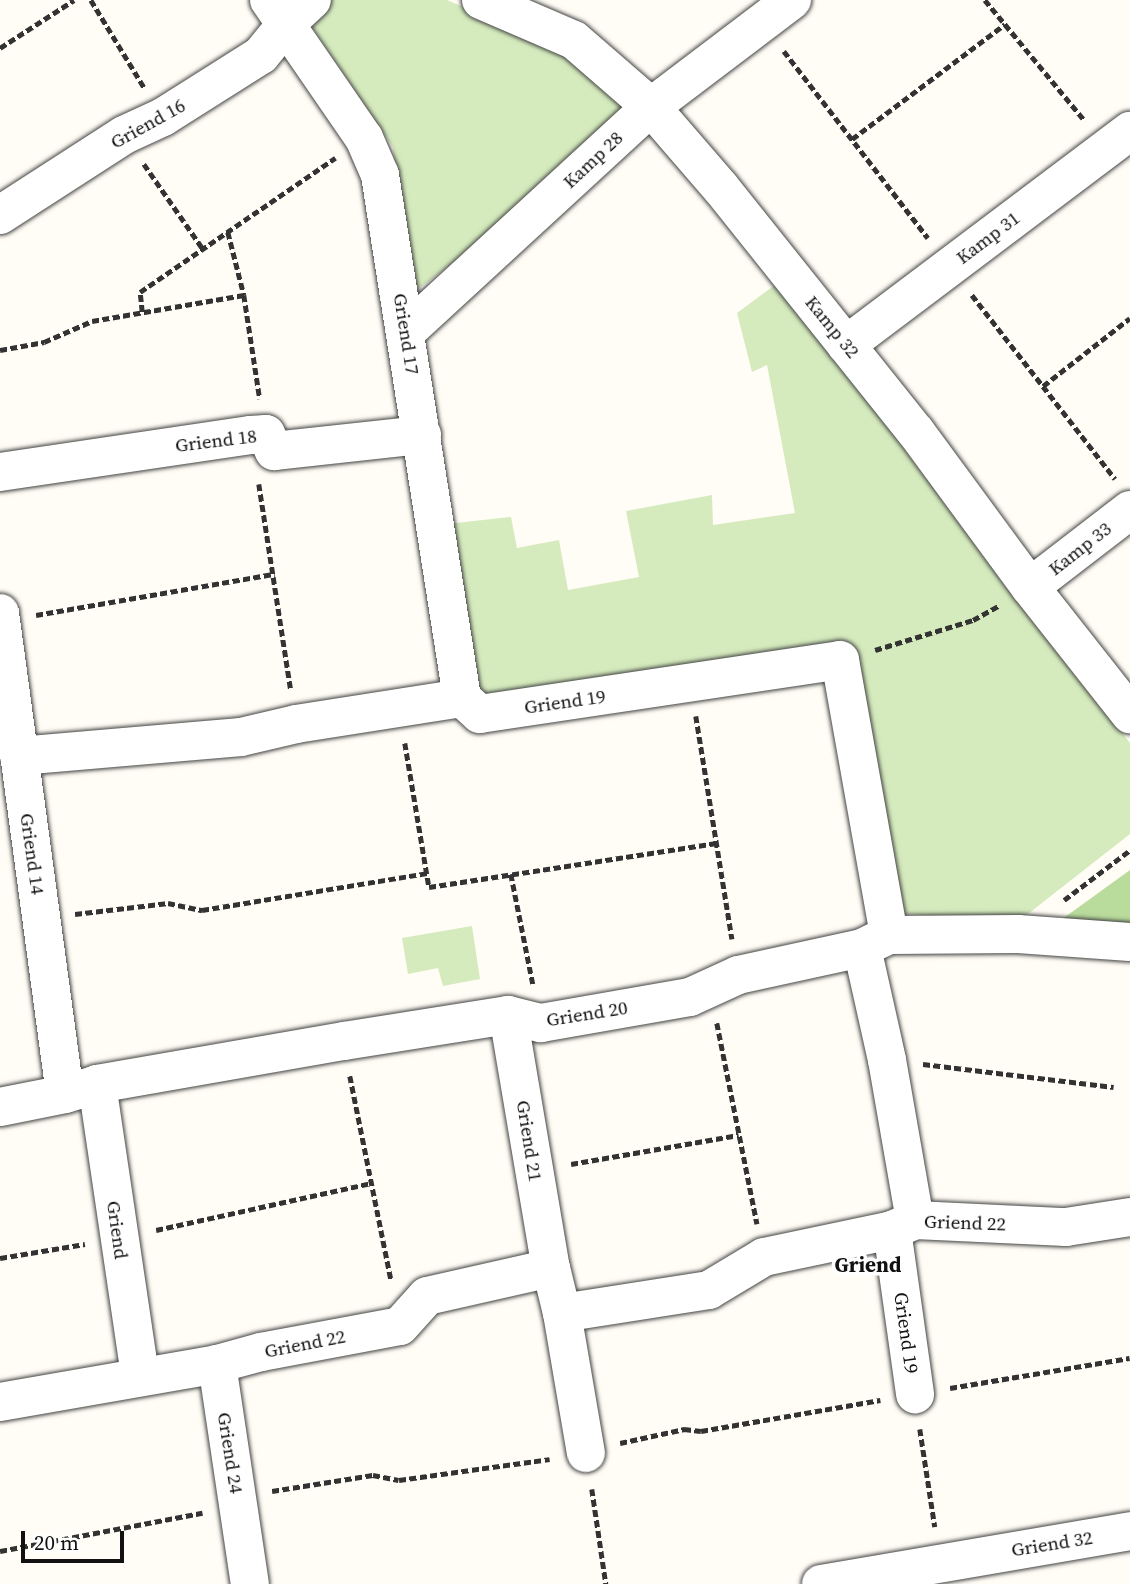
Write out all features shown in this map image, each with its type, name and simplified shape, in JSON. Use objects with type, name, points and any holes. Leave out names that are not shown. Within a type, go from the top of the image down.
[{"type":"street","name":"Kamp 32","points":[[481,0],[574,40],[651,107],[916,432],[1030,587],[1130,714]]},
{"type":"street","name":"Kamp 28","points":[[406,332],[651,107],[792,0]]},
{"type":"street","name":"Griend 16","points":[[0,215],[124,135],[163,117],[261,55],[289,8]]},
{"type":"street","name":"Griend 17","points":[[289,8],[364,138],[380,175],[462,698]]},
{"type":"street","name":"Kamp 31","points":[[846,345],[1119,140]]},
{"type":"street","name":"Griend 18","points":[[0,472],[258,435],[274,451],[422,435]]},
{"type":"street","name":"Kamp 33","points":[[1030,587],[1130,510]]},
{"type":"street","name":"Griend 14","points":[[1,617],[41,918],[81,1089]]},
{"type":"street","name":"Griend 19","points":[[462,698],[480,714],[840,660],[875,941],[903,1225],[915,1394]]},
{"type":"street","points":[[19,756],[242,737],[296,724],[462,698]]},
{"type":"street","name":"Griend 20","points":[[0,1107],[81,1089],[344,1041],[690,997],[724,981],[875,941],[1018,934],[1130,942]]},
{"type":"street","name":"Griend 21","points":[[525,1019],[533,1170],[551,1268]]},
{"type":"street","name":"Griend","points":[[81,1089],[118,1238],[140,1375]]},
{"type":"street","name":"Griend 22","points":[[562,1312],[709,1290],[764,1257],[903,1225],[1066,1227],[1130,1217]]},
{"type":"street","points":[[400,1326],[427,1296],[551,1268],[562,1312],[586,1453]]},
{"type":"street","name":"Griend 22","points":[[0,1402],[140,1375],[217,1364],[261,1352],[400,1326]]},
{"type":"street","name":"Griend 24","points":[[217,1364],[250,1584]]},
{"type":"street","name":"Griend 32","points":[[821,1584],[964,1568],[1130,1531]]},
{"type":"path","points":[[0,48],[74,0]]},
{"type":"path","points":[[91,0],[163,117]]},
{"type":"path","points":[[985,0],[1005,24],[1119,140]]},
{"type":"path","points":[[852,139],[1005,24]]},
{"type":"path","points":[[124,135],[203,249]]},
{"type":"path","points":[[142,312],[140,292],[364,138]]},
{"type":"path","points":[[228,232],[244,295],[274,575],[296,724]]},
{"type":"path","points":[[0,350],[44,342],[92,321],[244,295]]},
{"type":"path","points":[[1043,386],[1130,318]]},
{"type":"path","points":[[1,617],[274,575]]},
{"type":"path","points":[[840,660],[972,620],[1030,587]]},
{"type":"path","points":[[691,684],[717,842],[724,981],[739,1135],[764,1257]]},
{"type":"path","points":[[399,708],[429,887],[717,842]]},
{"type":"path","points":[[1018,934],[1130,850]]},
{"type":"path","points":[[41,918],[168,902],[202,910],[427,873]]},
{"type":"path","points":[[511,874],[525,1019]]},
{"type":"path","points":[[344,1041],[400,1326]]},
{"type":"path","points":[[887,1060],[1114,1087]]},
{"type":"path","points":[[533,1170],[739,1135]]},
{"type":"path","points":[[0,1258],[118,1238],[371,1183]]},
{"type":"path","points":[[0,1551],[373,1475],[399,1480],[586,1453],[645,1435],[684,1429],[701,1431],[1130,1358]]},
{"type":"path","points":[[915,1394],[964,1568]]},
{"type":"path","points":[[586,1453],[606,1584]]},
{"type":"green space","points":[[326,0],[447,0],[598,66],[639,104],[466,253],[410,295],[393,147],[304,15]]},
{"type":"green space","points":[[779,282],[1130,743],[1130,834],[1015,924],[902,913],[854,647],[482,697],[472,693],[447,524],[511,517],[517,548],[559,540],[568,590],[639,577],[626,511],[712,495],[713,525],[795,513],[767,365],[752,372],[737,313]]},
{"type":"green space","points":[[1130,870],[1130,930],[1054,925]]},
{"type":"green space","points":[[472,926],[480,979],[443,986],[438,968],[408,974],[402,938]]},
{"type":"district","name":"Griend","points":[[868,1265]]}]
